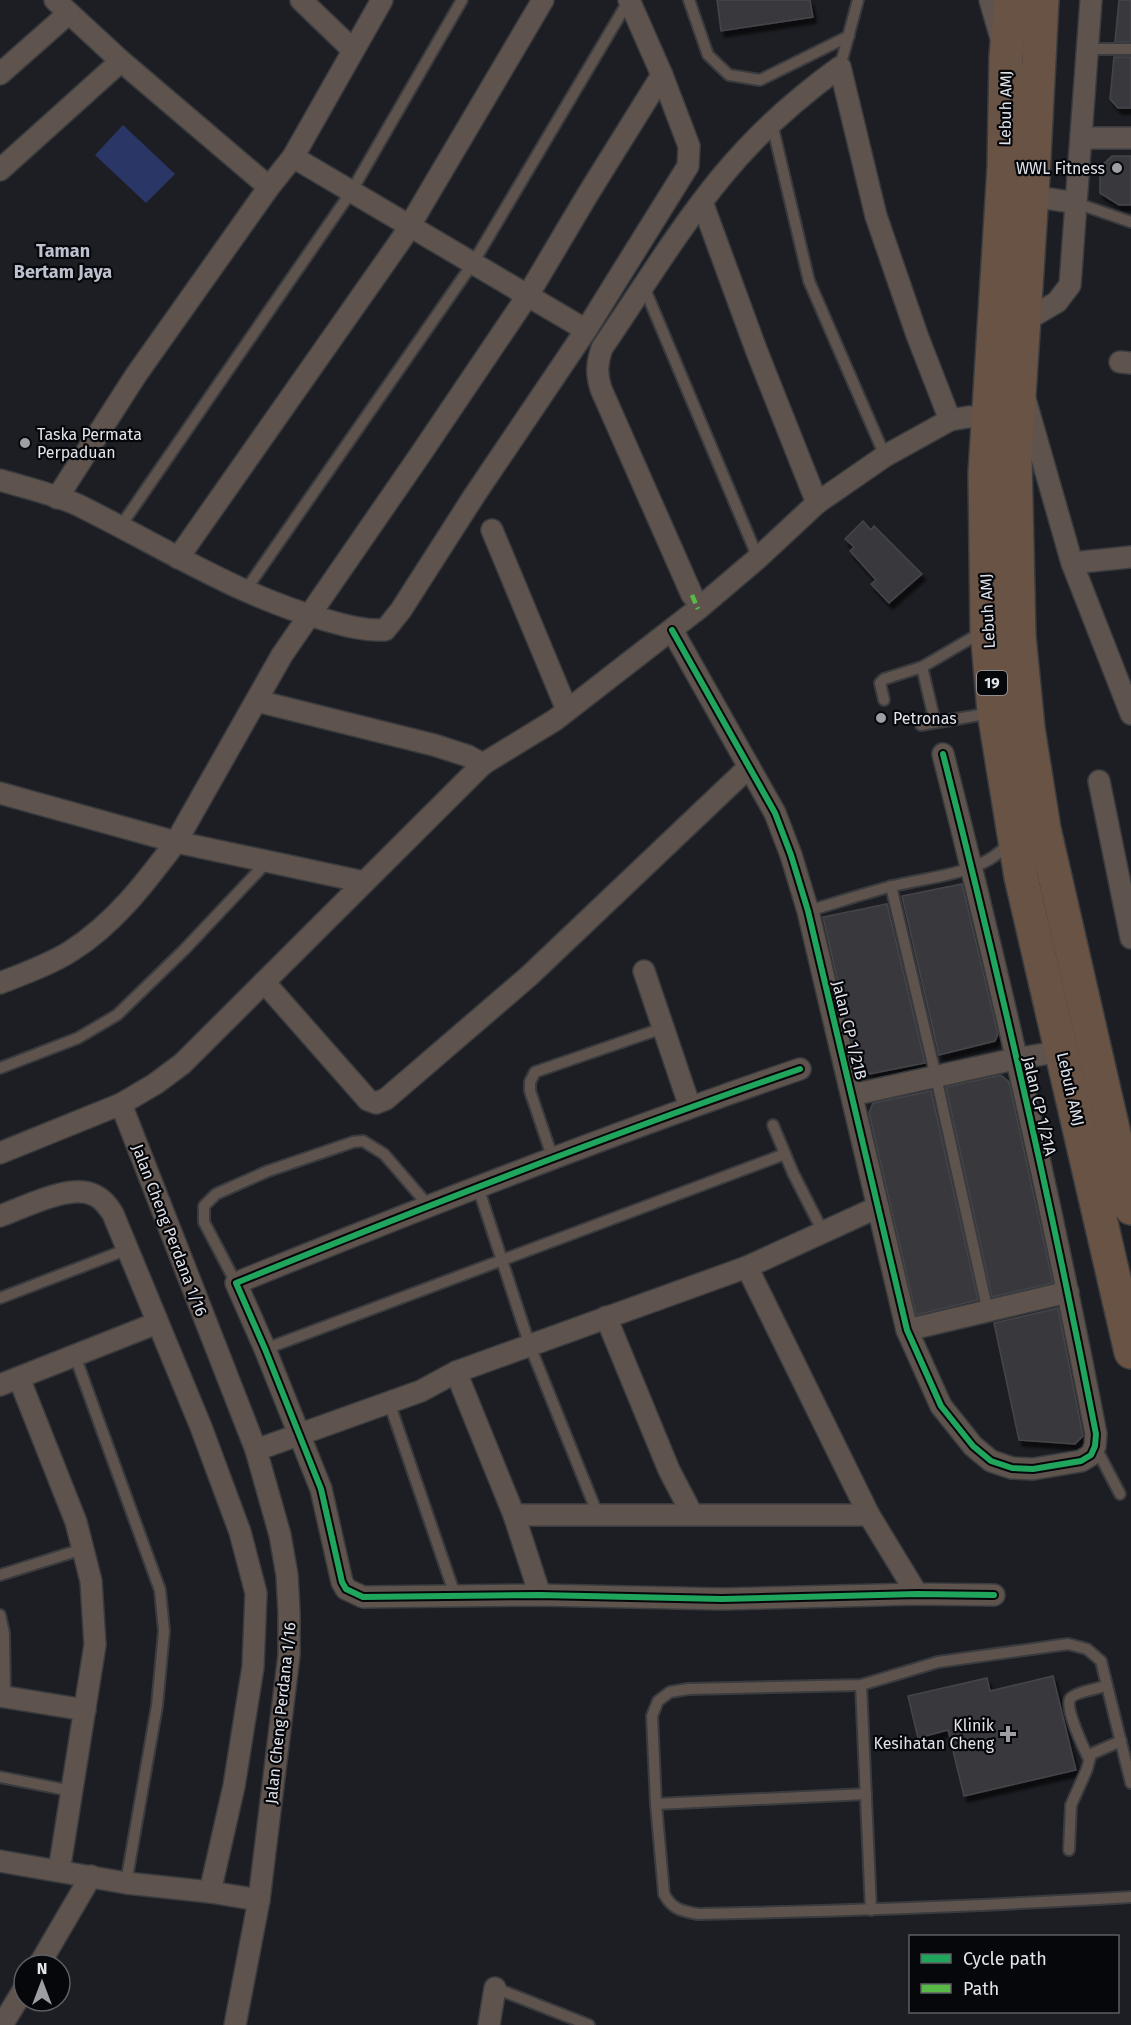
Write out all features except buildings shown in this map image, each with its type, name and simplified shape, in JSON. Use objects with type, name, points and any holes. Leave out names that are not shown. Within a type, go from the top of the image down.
[{"type":"highway","name":"Lebuh AMJ","points":[[1011,0],[1006,56],[1004,168],[984,473],[987,629],[994,712],[1021,876],[1131,1352]]},
{"type":"highway","name":"Lebuh AMJ","points":[[1042,0],[1015,458],[1016,580],[1022,685],[1044,829],[1130,1198]]},
{"type":"street","points":[[301,0],[353,50]]},
{"type":"street","points":[[57,498],[136,375],[268,187],[292,157],[382,0]]},
{"type":"street","points":[[178,558],[409,226],[543,0]]},
{"type":"street","points":[[0,480],[76,504],[245,591],[309,615],[369,631],[385,630],[401,610],[474,496],[586,330],[688,166],[689,146],[662,75],[629,0]]},
{"type":"street","points":[[990,0],[1006,56]]},
{"type":"street","points":[[1058,0],[1049,142],[1032,187],[1076,203]]},
{"type":"street","points":[[1023,322],[1058,302],[1070,285],[1091,0]]},
{"type":"street","points":[[0,74],[62,6],[121,61],[268,187]]},
{"type":"street","points":[[0,170],[121,61]]},
{"type":"street","points":[[692,595],[597,376],[597,362],[602,348],[702,202],[724,174],[772,124],[815,85],[840,67],[876,216],[917,335],[950,420]]},
{"type":"street","points":[[0,983],[71,951],[108,923],[176,842],[282,655],[528,295],[662,75]]},
{"type":"street","points":[[1081,138],[1131,138]]},
{"type":"street","points":[[292,157],[586,330]]},
{"type":"street","points":[[702,202],[757,352],[817,503]]},
{"type":"street","points":[[1019,377],[1072,563],[1131,714]]},
{"type":"street","points":[[0,1153],[121,1104],[182,1064],[483,764],[555,720],[672,630],[758,558],[817,503],[885,456],[950,420],[987,417]]},
{"type":"street","points":[[492,530],[567,710]]},
{"type":"street","points":[[1072,563],[1131,557]]},
{"type":"street","name":"Jalan CP 1/21B","points":[[672,630],[775,813],[791,855],[808,911],[907,1330],[941,1406],[973,1446],[991,1461],[1012,1468],[1033,1469],[1088,1453]]},
{"type":"street","points":[[257,701],[434,745],[468,756],[483,764]]},
{"type":"street","name":"Jalan CP 1/21A","points":[[943,754],[972,868],[1068,1292],[1095,1434],[1088,1453]]},
{"type":"street","points":[[264,982],[368,1100],[376,1103],[386,1099],[529,976],[749,767]]},
{"type":"street","points":[[1099,781],[1131,938]]},
{"type":"street","points":[[0,793],[176,842],[364,882]]},
{"type":"street","points":[[644,972],[690,1107]]},
{"type":"street","points":[[852,1095],[1015,1059],[1062,1051]]},
{"type":"street","points":[[800,1069],[690,1107],[428,1205],[237,1283],[321,1489],[339,1574],[346,1589],[363,1597],[540,1595],[723,1599],[917,1594],[994,1595]]},
{"type":"street","name":"Jalan Cheng Perdana 1/16","points":[[121,1104],[256,1450],[280,1535],[287,1575],[289,1654],[259,1900],[235,2025]]},
{"type":"street","points":[[0,1216],[60,1194],[75,1192],[92,1194],[105,1202],[113,1214],[128,1249],[201,1427],[240,1532],[256,1593],[253,1667],[234,1786],[210,1892]]},
{"type":"street","points":[[256,1450],[421,1391],[456,1372],[747,1267],[878,1207]]},
{"type":"street","points":[[747,1267],[869,1515],[917,1594]]},
{"type":"street","points":[[907,1330],[1068,1292]]},
{"type":"street","points":[[606,1317],[669,1470],[692,1514]]},
{"type":"street","points":[[58,1871],[95,1645],[92,1581],[76,1522],[10,1382],[157,1323]]},
{"type":"street","points":[[456,1372],[514,1515],[540,1595]]},
{"type":"street","points":[[514,1515],[869,1515]]},
{"type":"street","points":[[2,1696],[86,1710]]},
{"type":"street","points":[[0,1861],[126,1883],[259,1900]]},
{"type":"street","points":[[46,1953],[91,1876]]},
{"type":"street","points":[[489,2025],[495,1988]]},
{"type":"street","points":[[2,2025],[12,2009]]},
{"type":"lane","points":[[120,527],[351,192],[462,0]]},
{"type":"lane","points":[[245,591],[473,263],[629,0]]},
{"type":"lane","points":[[689,0],[708,55],[729,75],[760,80],[849,36]]},
{"type":"lane","points":[[840,67],[858,0]]},
{"type":"lane","points":[[1087,49],[1131,49]]},
{"type":"lane","points":[[772,124],[809,281],[885,456]]},
{"type":"lane","points":[[1076,203],[1131,222]]},
{"type":"lane","points":[[644,287],[758,558]]},
{"type":"lane","points":[[884,700],[880,683],[884,679],[922,668],[987,629]]},
{"type":"lane","points":[[922,668],[935,722]]},
{"type":"lane","points":[[921,725],[994,712]]},
{"type":"lane","points":[[808,911],[891,886],[972,868],[989,861],[1015,837]]},
{"type":"lane","points":[[0,1068],[78,1038],[117,1015],[184,950],[266,862]]},
{"type":"lane","points":[[891,886],[988,1312]]},
{"type":"lane","points":[[553,1159],[530,1091],[530,1082],[535,1072],[663,1028]]},
{"type":"lane","points":[[773,1125],[823,1232]]},
{"type":"lane","points":[[237,1283],[204,1222],[204,1206],[216,1194],[268,1171],[353,1142],[363,1141],[384,1154],[428,1205]]},
{"type":"lane","points":[[265,1348],[785,1154]]},
{"type":"lane","points":[[478,1187],[530,1346],[598,1515]]},
{"type":"lane","points":[[0,1298],[128,1249]]},
{"type":"lane","points":[[75,1356],[160,1590],[164,1631],[157,1706],[126,1883]]},
{"type":"lane","points":[[389,1402],[455,1595]]},
{"type":"lane","points":[[1088,1453],[1120,1494]]},
{"type":"lane","points":[[0,1575],[83,1549]]},
{"type":"lane","points":[[0,1615],[4,1634],[2,1696]]},
{"type":"lane","points":[[1131,1783],[1101,1661],[1087,1649],[1068,1644],[938,1662],[861,1685],[688,1689],[670,1692],[658,1701],[652,1716],[656,1804],[664,1894],[679,1911],[698,1914],[871,1910],[1017,1905],[1131,1897]]},
{"type":"lane","points":[[861,1685],[871,1910]]},
{"type":"lane","points":[[1089,1759],[1079,1739],[1069,1706],[1070,1700],[1074,1695],[1106,1686]]},
{"type":"lane","points":[[1069,1850],[1071,1805],[1089,1759],[1095,1751],[1121,1741]]},
{"type":"lane","points":[[0,1777],[72,1791]]},
{"type":"lane","points":[[656,1804],[866,1794]]},
{"type":"lane","points":[[495,1988],[589,2025]]},
{"type":"shaded area","points":[[123,125],[175,174],[146,203],[95,155]]},
{"type":"marked path","points":[[692,595],[698,609]]},
{"type":"cycle path","points":[[672,630],[775,813],[791,855],[808,911],[907,1330],[941,1406],[973,1446],[991,1461],[1012,1468],[1033,1469],[1081,1461],[1091,1455],[1095,1446],[1096,1434],[1062,1263],[1024,1093],[943,754]]},
{"type":"cycle path","points":[[800,1069],[517,1172],[236,1283],[321,1489],[342,1582],[346,1589],[363,1597],[540,1595],[722,1599],[917,1594],[994,1595]]},
{"type":"place","name":"WWL Fitness","points":[[1117,168]]},
{"type":"place","name":"Taska Permata Perpaduan","points":[[25,443]]},
{"type":"place","name":"Petronas","points":[[881,718]]},
{"type":"place","name":"Klinik Kesihatan Cheng","points":[[1008,1734]]},
{"type":"district","name":"Taman Bertam Jaya","points":[[63,261]]}]
